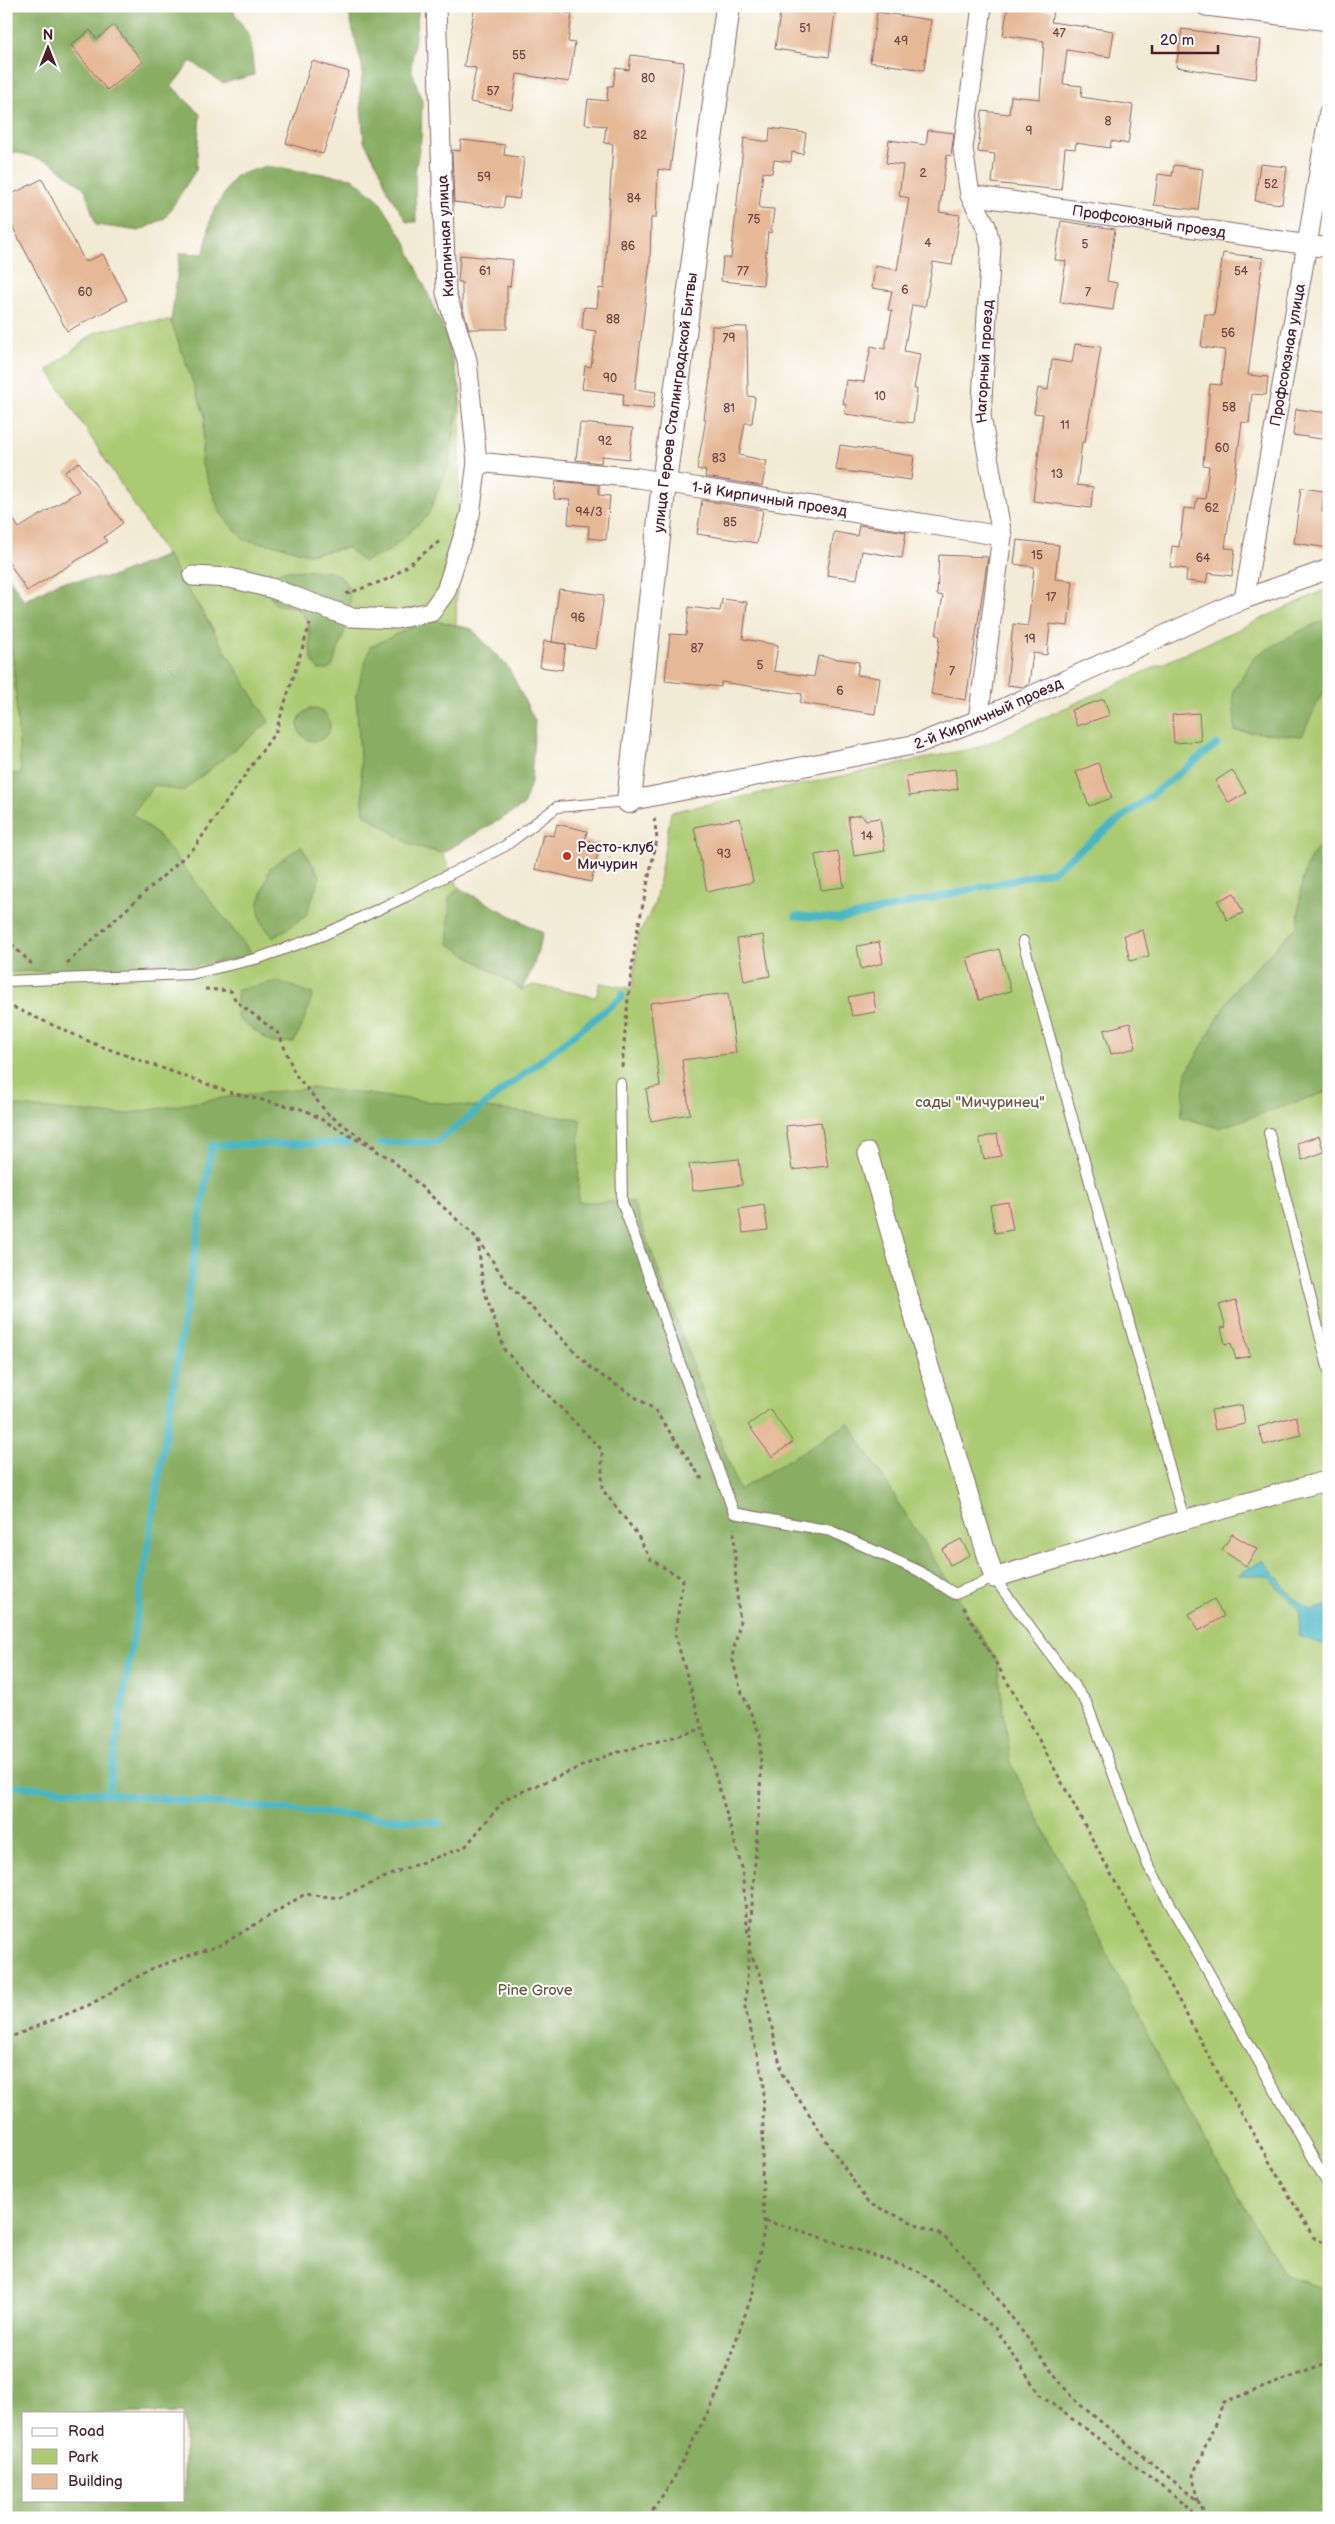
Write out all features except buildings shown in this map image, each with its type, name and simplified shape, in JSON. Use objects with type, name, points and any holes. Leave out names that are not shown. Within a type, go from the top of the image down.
[{"type":"street","name":"Кирпичная улица","points":[[192,576],[230,578],[254,584],[350,617],[396,619],[431,612],[446,591],[470,515],[477,462],[467,360],[446,293],[436,6]]},
{"type":"street","name":"улица Героев Сталинградской Битвы","points":[[629,801],[664,482],[728,6]]},
{"type":"street","name":"Нагорный проезд","points":[[978,720],[1002,536],[981,416],[991,247],[986,226],[970,195],[963,149],[982,6]]},
{"type":"street","points":[[1206,6],[1329,21]]},
{"type":"street","name":"Профсоюзная улица","points":[[1244,599],[1329,112]]},
{"type":"street","name":"Профсоюзный проезд","points":[[970,195],[1329,248]]},
{"type":"street","name":"1-й Кирпичный проезд","points":[[477,462],[664,482],[1002,536]]},
{"type":"street","name":"2-й Кирпичный проезд","points":[[629,801],[917,744],[978,720],[1244,599],[1329,569]]},
{"type":"street","points":[[868,1153],[917,1328],[994,1578],[1184,1520],[1329,1480]]},
{"type":"lane","points":[[6,981],[191,974],[258,958],[323,935],[407,896],[505,846],[556,807],[629,801]]},
{"type":"lane","points":[[1023,941],[1184,1520]]},
{"type":"lane","points":[[620,1083],[622,1202],[734,1513],[831,1531],[919,1571],[955,1594],[994,1578],[1086,1702],[1148,1865],[1329,2186]]},
{"type":"lane","points":[[1269,1134],[1329,1372]]},
{"type":"path","points":[[6,939],[49,979],[194,848],[276,732],[302,644],[317,606],[391,578],[443,538]]},
{"type":"path","points":[[620,1083],[636,937],[657,839],[653,813]]},
{"type":"path","points":[[202,989],[231,991],[236,1001],[279,1034],[296,1074],[328,1114],[391,1159],[478,1239],[507,1283],[593,1370],[654,1409],[709,1490],[734,1513],[736,1586],[740,1623],[732,1657],[740,1688],[760,1735],[761,1774],[745,2008],[764,2082],[762,2165],[765,2221],[753,2292],[718,2392],[676,2476],[648,2518]]},
{"type":"path","points":[[6,1004],[97,1045],[232,1093],[305,1110],[391,1159]]},
{"type":"path","points":[[478,1239],[483,1287],[504,1351],[602,1450],[602,1489],[637,1534],[650,1559],[683,1579],[675,1634],[742,1868],[748,1948],[761,1976],[782,2074],[868,2203],[943,2236],[971,2263],[1073,2399],[1198,2501]]},
{"type":"path","points":[[955,1594],[1016,1697],[1214,2066],[1313,2237],[1329,2244]]},
{"type":"path","points":[[6,2039],[90,2005],[153,1968],[223,1944],[305,1894],[339,1898],[401,1870],[465,1847],[505,1800],[608,1754],[702,1729]]},
{"type":"path","points":[[765,2221],[918,2271],[996,2329],[1040,2396],[1186,2504],[1197,2518]]},
{"type":"path","points":[[1206,2518],[1198,2501],[1193,2475],[1224,2402],[1329,2363]]},
{"type":"green space","points":[[6,6],[230,6],[250,37],[254,75],[222,83],[191,61],[172,86],[200,114],[196,170],[165,218],[139,231],[96,225],[85,189],[51,162],[15,152],[6,157]]},
{"type":"green space","points":[[356,6],[419,6],[411,68],[422,101],[421,138],[415,172],[416,222],[407,222],[388,192],[380,170],[364,141],[360,95],[363,70],[349,14]]},
{"type":"green space","points":[[266,166],[352,178],[378,199],[405,241],[446,335],[461,391],[449,463],[428,515],[389,551],[363,562],[348,548],[308,554],[282,546],[244,540],[220,513],[201,462],[205,416],[171,321],[180,253],[204,254],[211,216],[235,176]]},
{"type":"green space","name":"Pine Grove","points":[[171,321],[205,416],[201,462],[244,540],[282,546],[308,554],[348,548],[449,463],[461,391],[456,625],[428,619],[356,695],[364,813],[411,845],[442,853],[459,888],[449,897],[522,990],[533,985],[596,997],[600,983],[633,989],[638,936],[655,903],[671,812],[979,747],[1329,588],[1329,2518],[6,2518],[6,788],[214,630],[48,370],[96,332],[140,322]],"holes":[[[334,573],[346,583],[347,612],[344,629],[334,644],[312,663],[307,623],[299,611],[292,607]],[[309,709],[318,710],[324,714],[328,719],[330,728],[300,717]]]},
{"type":"green space","points":[[167,555],[269,722],[183,791],[154,785],[132,814],[161,838],[253,955],[188,967],[6,972],[6,773],[21,774],[13,658],[6,627],[6,572],[24,601],[59,582],[111,577]]},
{"type":"green space","points":[[282,571],[325,571],[339,576],[347,585],[350,597],[346,626],[333,665],[327,670],[319,670],[312,657],[309,629],[304,615],[298,609],[280,606],[272,600],[269,578]]},
{"type":"green space","points":[[1329,618],[1329,689],[1321,695],[1302,736],[1235,731],[1233,691],[1255,656],[1296,633]]},
{"type":"green space","points":[[428,619],[472,629],[508,667],[535,721],[531,783],[523,806],[442,853],[411,845],[364,813],[356,695],[370,647]]},
{"type":"green space","points":[[6,627],[13,658],[21,774],[6,773]]},
{"type":"green space","points":[[314,709],[320,710],[325,714],[329,719],[329,731],[325,736],[320,740],[314,741],[308,740],[303,736],[299,731],[298,725],[299,719],[303,714],[308,710]]},
{"type":"green space","points":[[1329,839],[1329,1091],[1219,1128],[1181,1117],[1187,1072],[1234,990],[1298,925],[1303,877],[1312,855],[1319,846]]},
{"type":"green space","points":[[301,846],[320,876],[306,916],[273,938],[261,922],[258,906],[270,868]]},
{"type":"green space","points":[[459,888],[543,933],[533,967],[522,990],[449,944],[449,897]]},
{"type":"green space","points":[[278,981],[313,994],[302,1026],[294,1042],[272,1043],[237,1018],[237,990]]},
{"type":"green space","name":"Pine Grove","points":[[314,1088],[580,1119],[578,1202],[633,1202],[739,1490],[849,1423],[997,1661],[1011,1764],[1180,2099],[1286,2276],[1329,2290],[1329,2518],[6,2518],[6,1105],[118,1115],[241,1095]]},
{"type":"water","points":[[1263,1560],[1293,1597],[1310,1610],[1329,1606],[1329,1646],[1298,1636],[1301,1611],[1267,1576],[1238,1575]]},
{"type":"waterway","points":[[796,916],[840,919],[1053,871],[1217,744]]},
{"type":"waterway","points":[[380,1143],[437,1142],[622,997],[622,994]]},
{"type":"waterway","points":[[108,1794],[212,1145],[347,1143]]},
{"type":"waterway","points":[[6,1785],[440,1823]]},
{"type":"place","name":"Ресто-клуб Мичурин","points":[[567,856]]},
{"type":"park label","name":"сады \"Мичуринец\"","points":[[980,1102]]}]
